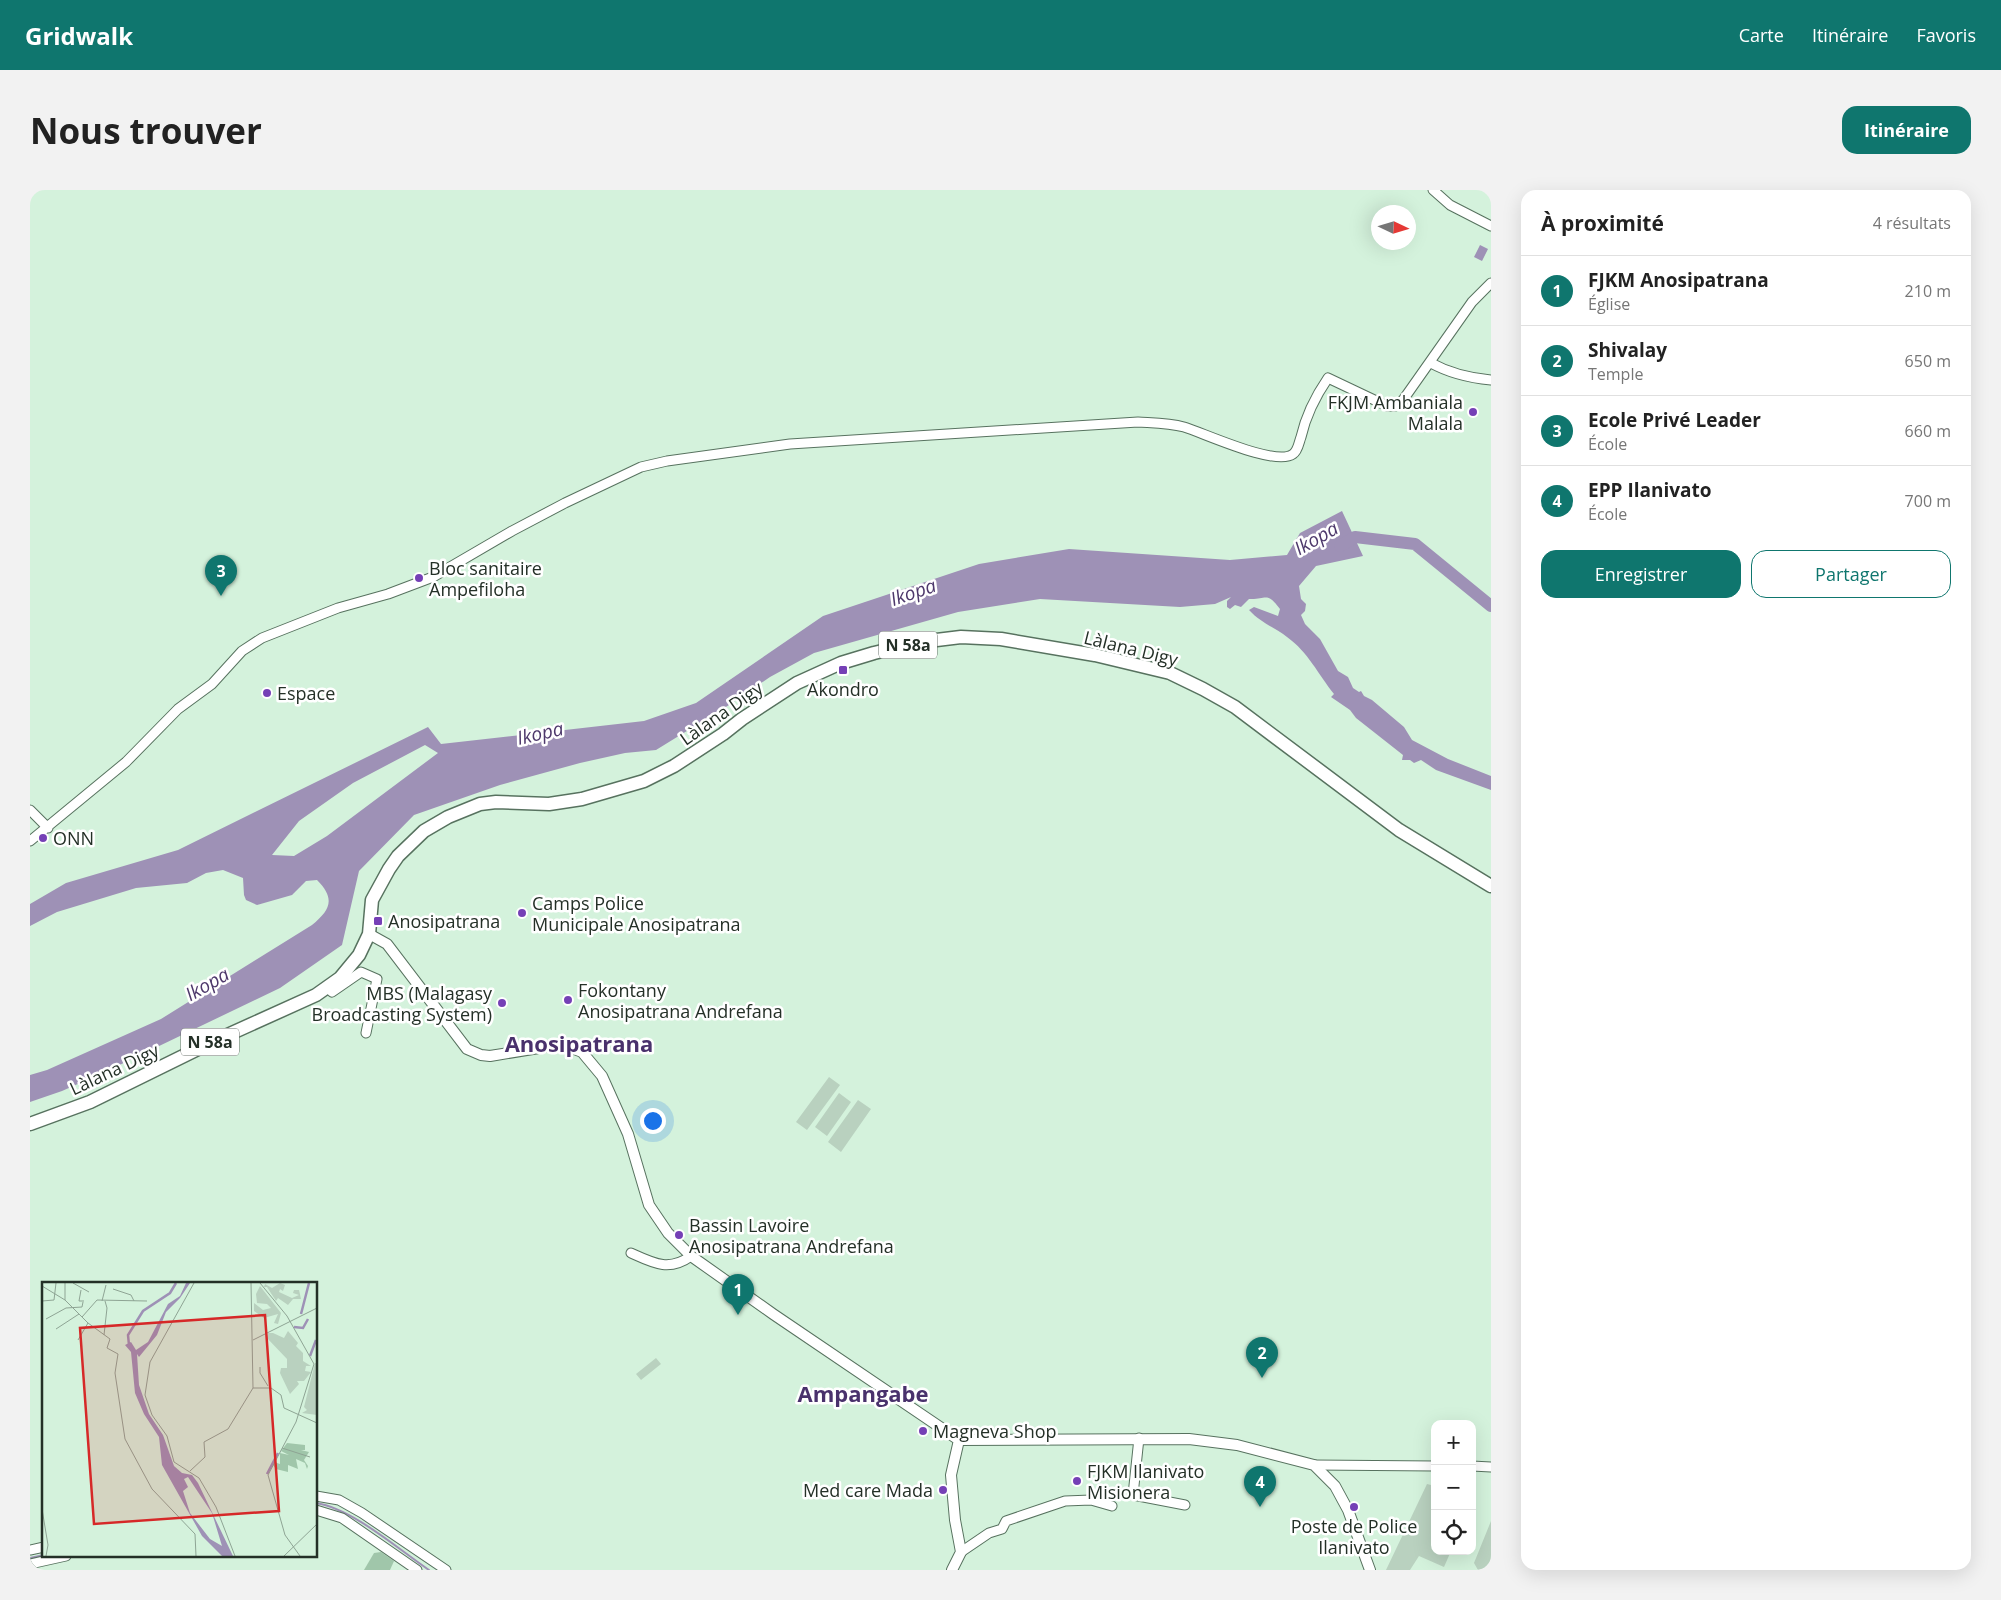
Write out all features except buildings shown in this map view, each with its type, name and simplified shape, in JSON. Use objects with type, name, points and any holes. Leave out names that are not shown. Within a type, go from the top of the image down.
[{"type":"main road","name":"Làlana Digy","points":[[30,1124],[90,1102],[212,1042],[316,995],[340,978],[358,956],[368,934],[372,900],[389,869],[398,856],[424,831],[448,816],[480,804],[496,802],[557,802],[582,799],[644,781],[674,766],[772,699],[812,676],[841,663],[874,652],[920,642],[961,637],[1001,638],[1095,655],[1170,673],[1235,707],[1399,830],[1491,886]]},
{"type":"street","points":[[1433,190],[1450,205],[1491,226]]},
{"type":"street","points":[[32,837],[48,828],[126,762],[178,708],[212,684],[242,651],[262,638],[338,608],[388,594],[434,577],[547,512],[591,489],[641,467],[667,461],[790,444],[1138,422],[1182,426],[1217,440],[1280,458],[1293,454],[1298,446],[1306,416],[1319,390],[1328,378],[1387,406],[1395,406],[1403,400],[1472,302],[1491,283]]},
{"type":"street","points":[[1430,363],[1439,368],[1472,378],[1491,380]]},
{"type":"street","points":[[30,810],[48,828]]},
{"type":"street","points":[[368,934],[387,944],[467,1049],[481,1055],[490,1056],[551,1046],[569,1047],[582,1052],[602,1076],[628,1134],[649,1205],[668,1233],[691,1256],[959,1440],[1188,1439],[1237,1445],[1314,1465],[1431,1466]]},
{"type":"street","points":[[327,987],[332,992],[361,972],[377,979],[366,1033]]},
{"type":"street","points":[[631,1253],[654,1264],[680,1265],[691,1256]]},
{"type":"street","points":[[1139,1438],[1133,1495],[1185,1505]]},
{"type":"street","points":[[959,1440],[951,1474],[960,1552]]},
{"type":"street","points":[[1314,1465],[1335,1486],[1348,1510],[1370,1570]]},
{"type":"street","points":[[1476,1466],[1491,1467]]},
{"type":"street","points":[[318,1496],[339,1500],[362,1512],[446,1570]]},
{"type":"street","points":[[952,1570],[960,1552],[989,1533],[1002,1529],[1006,1521],[1065,1501],[1091,1500],[1112,1506]]},
{"type":"street","points":[[318,1511],[342,1518],[417,1570]]},
{"type":"street","points":[[30,1564],[57,1558]]},
{"type":"green space","points":[[829,1077],[840,1085],[807,1130],[796,1122]]},
{"type":"green space","points":[[839,1093],[851,1102],[827,1136],[815,1127]]},
{"type":"green space","points":[[858,1100],[871,1109],[841,1152],[828,1142]]},
{"type":"green space","points":[[656,1358],[661,1364],[641,1380],[636,1374]]},
{"type":"green space","points":[[1427,1484],[1431,1485],[1431,1555],[1449,1555],[1444,1567],[1419,1556],[1410,1570],[1386,1570]]},
{"type":"green space","points":[[1491,1521],[1491,1570],[1478,1570],[1474,1563]]},
{"type":"green space","points":[[381,1552],[394,1561],[390,1570],[364,1570],[374,1553]]},
{"type":"water","points":[[1480,245],[1488,249],[1482,261],[1474,257]]},
{"type":"water","points":[[1342,511],[1363,556],[1316,566],[1299,586],[1301,599],[1306,604],[1305,611],[1301,615],[1305,624],[1320,639],[1338,671],[1348,677],[1353,688],[1359,692],[1361,691],[1364,696],[1372,700],[1404,727],[1412,740],[1448,759],[1491,776],[1491,790],[1436,770],[1421,760],[1414,763],[1410,760],[1402,760],[1403,755],[1356,718],[1350,710],[1331,697],[1334,694],[1301,649],[1249,610],[1254,607],[1278,616],[1280,609],[1269,598],[1249,599],[1241,607],[1235,605],[1230,609],[1227,607],[1227,601],[1231,597],[1215,604],[1180,607],[1040,599],[958,612],[814,653],[770,677],[656,750],[625,753],[580,763],[500,785],[414,815],[359,871],[342,945],[280,988],[107,1071],[62,1091],[30,1102],[30,1075],[47,1070],[161,1019],[312,925],[327,909],[329,899],[327,893],[317,880],[306,881],[292,895],[257,905],[246,900],[243,878],[223,870],[206,873],[187,883],[136,888],[57,912],[30,926],[30,904],[66,883],[178,850],[428,727],[441,744],[644,721],[696,703],[823,616],[979,564],[1069,549],[1230,560],[1287,555],[1300,533]],"holes":[[[425,745],[438,753],[327,836],[294,856],[272,855],[299,821],[353,783]]]},
{"type":"waterway","name":"Ikopa","points":[[1340,546],[1355,537],[1415,544],[1491,606]]},
{"type":"waterway","points":[[318,1504],[345,1513],[360,1521],[429,1570]]},
{"type":"waterway","points":[[30,1558],[42,1555]]},
{"type":"place","name":"FKJM Ambaniala Malala","points":[[1473,412]]},
{"type":"place","name":"Bloc sanitaire Ampefiloha","points":[[419,578]]},
{"type":"place","name":"Ecole Privé Leader","points":[[221,596]]},
{"type":"place","name":"Akondro","points":[[843,670]]},
{"type":"place","name":"Espace","points":[[267,693]]},
{"type":"place","name":"ONN","points":[[43,838]]},
{"type":"place","name":"Camps Police Municipale Anosipatrana","points":[[522,913]]},
{"type":"place","name":"Anosipatrana","points":[[378,921]]},
{"type":"place","name":"Fokontany Anosipatrana Andrefana","points":[[568,1000]]},
{"type":"place","name":"MBS (Malagasy Broadcasting System)","points":[[502,1003]]},
{"type":"place","name":"Bassin Lavoire Anosipatrana Andrefana","points":[[679,1235]]},
{"type":"place","name":"FJKM Anosipatrana","points":[[738,1315]]},
{"type":"place","name":"Shivalay","points":[[1262,1378]]},
{"type":"place","name":"Magneva Shop","points":[[923,1431]]},
{"type":"place","name":"FJKM Ilanivato Misionera","points":[[1077,1481]]},
{"type":"place","name":"Med care Mada","points":[[943,1490]]},
{"type":"place","name":"EPP Ilanivato","points":[[1260,1507]]},
{"type":"place","name":"Poste de Police Ilanivato","points":[[1354,1507]]},
{"type":"district","name":"Anosipatrana","points":[[579,1043]]},
{"type":"district","name":"Ampangabe","points":[[863,1393]]}]
